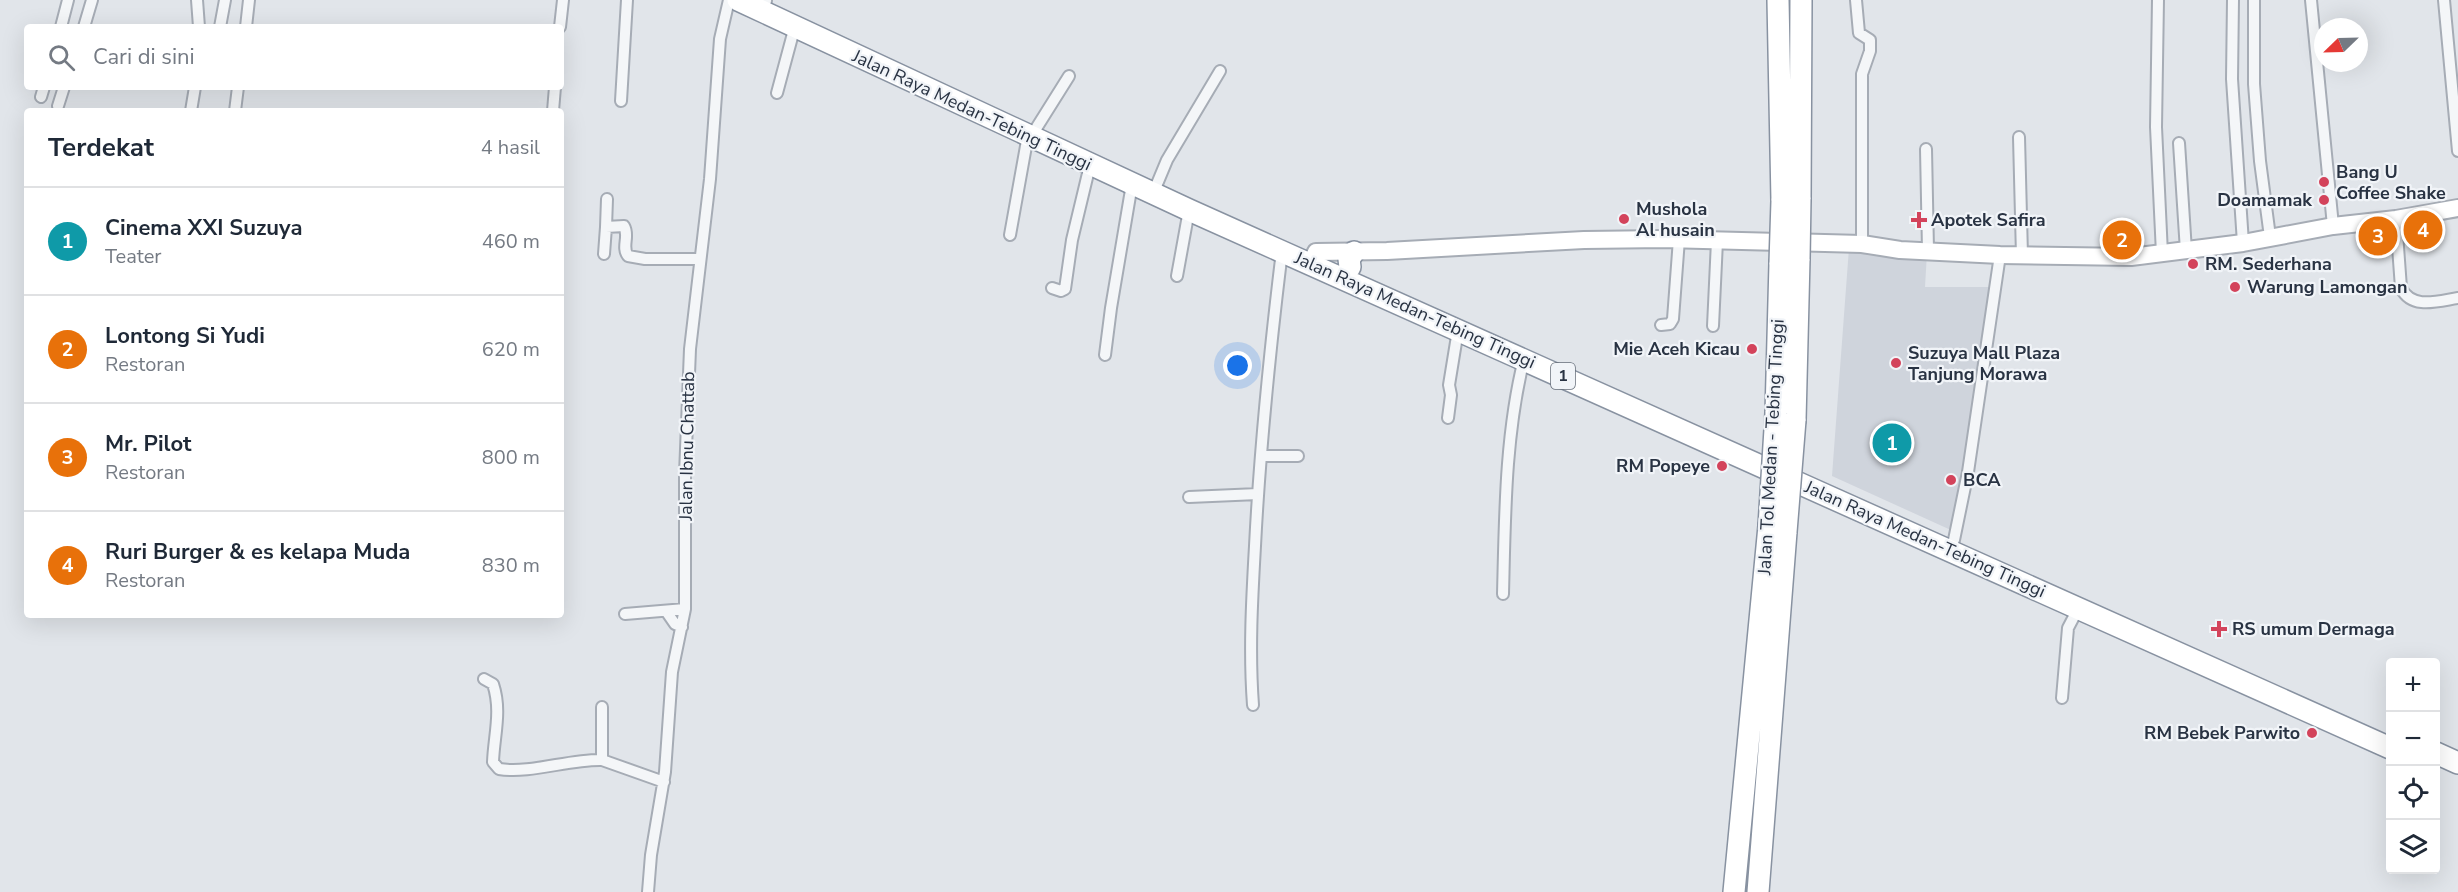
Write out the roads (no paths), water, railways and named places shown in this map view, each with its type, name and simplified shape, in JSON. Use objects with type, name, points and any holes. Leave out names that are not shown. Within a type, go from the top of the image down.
[{"type":"highway","name":"Jalan Raya Medan-Tebing Tinggi","points":[[738,0],[1281,239],[1314,258],[1458,330],[2386,746]]},
{"type":"highway","name":"Jalan Raya Medan-Tebing Tinggi","points":[[765,0],[833,30],[1032,131],[1090,165],[1189,210],[1282,251],[1314,258],[1352,259],[1752,452],[2246,667],[2386,732]]},
{"type":"highway","points":[[1778,0],[1791,200]]},
{"type":"highway","points":[[1777,529],[1786,417],[1791,200],[1801,0]]},
{"type":"highway","name":"Jalan Tol Medan - Tebing Tinggi","points":[[1734,892],[1777,529]]},
{"type":"highway","name":"Jalan Tol Medan - Tebing Tinggi","points":[[1758,892],[1777,529]]},
{"type":"highway","points":[[2440,755],[2458,763]]},
{"type":"highway","points":[[2440,771],[2458,779]]},
{"type":"main road","points":[[1352,259],[1584,240],[1679,239],[1862,244],[1900,250],[2000,255],[2131,257],[2243,243],[2333,226],[2396,219],[2458,208]]},
{"type":"street","points":[[62,24],[68,0]]},
{"type":"street","points":[[85,24],[92,0]]},
{"type":"street","points":[[197,0],[199,24]]},
{"type":"street","points":[[221,24],[225,0]]},
{"type":"street","points":[[246,24],[249,0]]},
{"type":"street","points":[[560,24],[563,0]]},
{"type":"street","points":[[621,101],[627,0]]},
{"type":"street","name":"Jalan Ibnu Chattab","points":[[648,892],[651,855],[664,782],[670,683],[685,609],[685,462],[690,349],[710,179],[720,39],[729,0]]},
{"type":"street","points":[[1856,0],[1859,33],[1868,36],[1870,40],[1870,51],[1862,74],[1862,244]]},
{"type":"street","points":[[2158,0],[2156,127],[2163,254]]},
{"type":"street","points":[[2233,0],[2232,79],[2243,243]]},
{"type":"street","points":[[2253,0],[2254,84],[2260,161],[2270,237]]},
{"type":"street","points":[[2310,0],[2333,226]]},
{"type":"street","points":[[2444,0],[2458,151]]},
{"type":"street","points":[[777,93],[795,26]]},
{"type":"street","points":[[1157,184],[1167,160],[1220,71]]},
{"type":"street","points":[[1010,235],[1032,131],[1070,76]]},
{"type":"street","points":[[58,106],[63,90]]},
{"type":"street","points":[[191,108],[194,90]]},
{"type":"street","points":[[235,108],[238,90]]},
{"type":"street","points":[[553,108],[555,90]]},
{"type":"street","points":[[2019,137],[2022,255]]},
{"type":"street","points":[[2180,143],[2186,251]]},
{"type":"street","points":[[1926,149],[1928,250]]},
{"type":"street","points":[[1052,288],[1061,291],[1065,289],[1072,240],[1090,165]]},
{"type":"street","points":[[1105,356],[1110,308],[1132,184]]},
{"type":"street","points":[[604,254],[607,199]]},
{"type":"street","points":[[1177,276],[1189,210]]},
{"type":"street","points":[[2396,219],[2401,288],[2405,296],[2418,303],[2458,298]]},
{"type":"street","points":[[606,227],[624,226],[627,233],[625,248],[628,256],[645,259],[699,259]]},
{"type":"street","points":[[1661,325],[1670,324],[1673,320],[1679,239]]},
{"type":"street","points":[[1713,326],[1717,241]]},
{"type":"street","points":[[1253,705],[1250,628],[1258,494],[1267,369],[1282,251]]},
{"type":"street","points":[[1954,540],[1968,472],[2000,255]]},
{"type":"street","points":[[1448,418],[1451,395],[1450,376],[1458,330]]},
{"type":"street","points":[[1503,594],[1505,519],[1515,402],[1524,358]]},
{"type":"street","points":[[1261,456],[1298,456]]},
{"type":"street","points":[[1190,497],[1258,494]]},
{"type":"street","points":[[2062,698],[2068,628],[2079,608]]},
{"type":"street","points":[[625,614],[685,609]]},
{"type":"street","points":[[666,611],[675,624],[682,627]]},
{"type":"street","points":[[484,679],[493,684],[496,695],[499,715],[495,730],[493,762],[499,769],[518,770],[585,760],[602,760],[664,782]]},
{"type":"street","points":[[602,707],[602,760]]},
{"type":"place","name":"Bang U Coffee Shake","points":[[2324,182]]},
{"type":"place","name":"Doamamak","points":[[2324,200]]},
{"type":"place","name":"Mushola Al husain","points":[[1624,219]]},
{"type":"place","name":"Apotek Safira","points":[[1919,220]]},
{"type":"place","name":"Ruri Burger & es kelapa Muda","points":[[2423,230]]},
{"type":"place","name":"Mr. Pilot","points":[[2378,236]]},
{"type":"place","name":"Lontong Si Yudi","points":[[2122,240]]},
{"type":"place","name":"RM. Sederhana","points":[[2193,264]]},
{"type":"place","name":"Warung Lamongan","points":[[2235,287]]},
{"type":"place","name":"Mie Aceh Kicau","points":[[1752,349]]},
{"type":"place","name":"Suzuya Mall Plaza Tanjung Morawa","points":[[1896,363]]},
{"type":"place","name":"Cinema XXI Suzuya","points":[[1892,443]]},
{"type":"place","name":"RM Popeye","points":[[1722,466]]},
{"type":"place","name":"BCA","points":[[1951,480]]},
{"type":"place","name":"RS umum Dermaga","points":[[2219,629]]},
{"type":"place","name":"RM Bebek Parwito","points":[[2312,733]]}]
